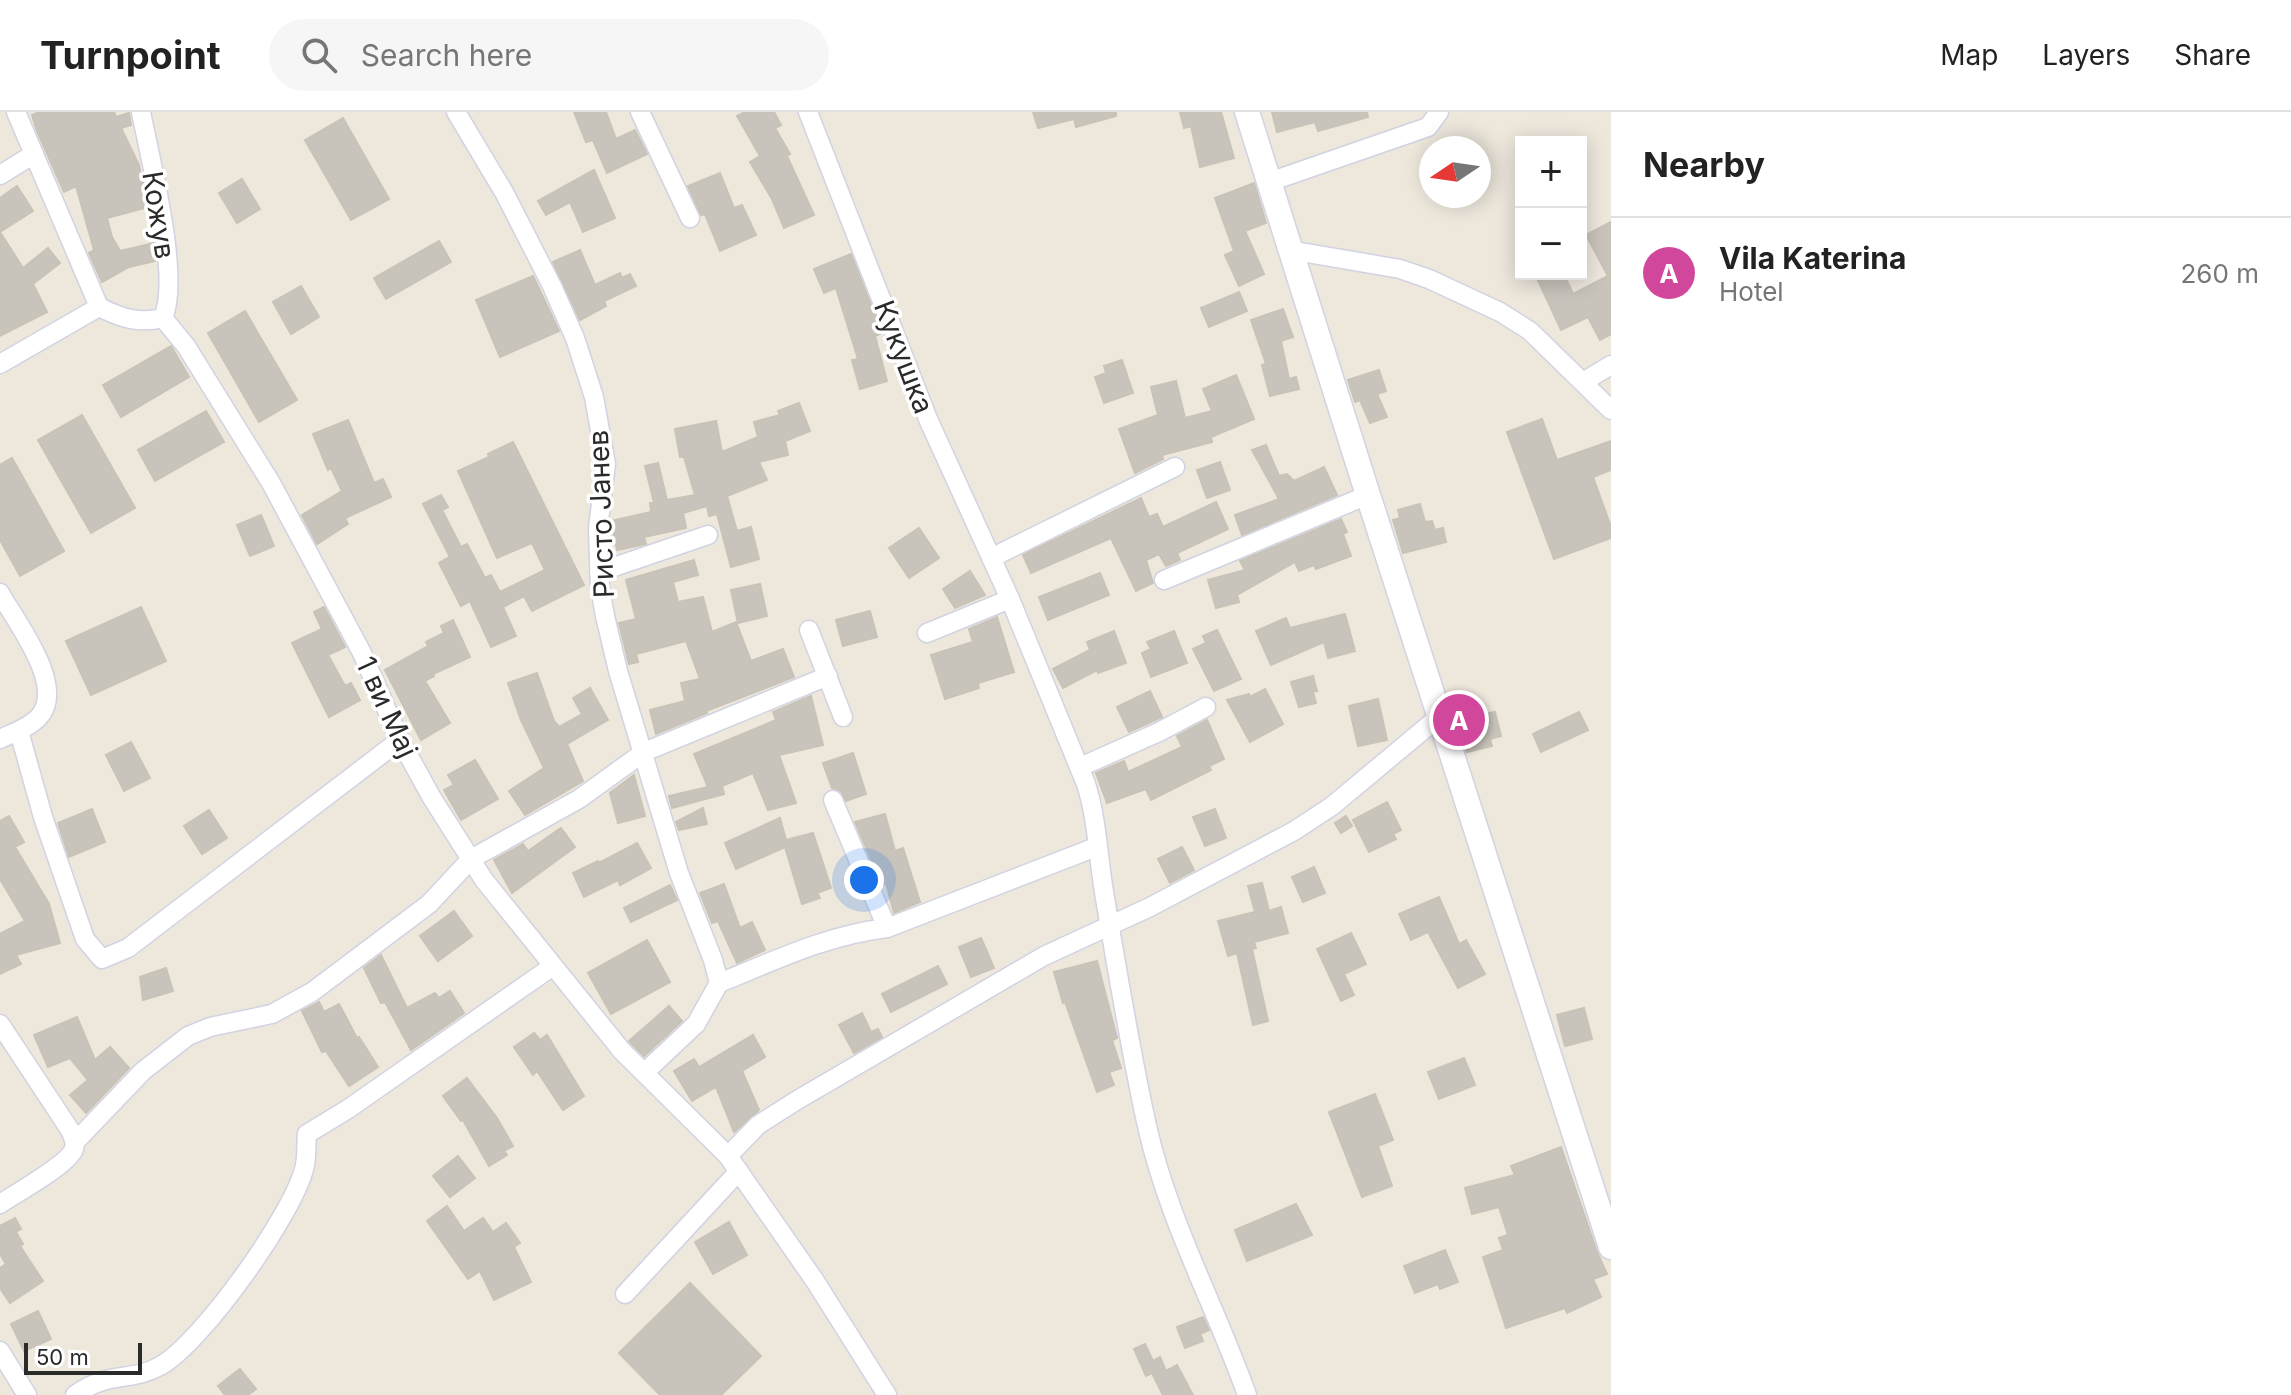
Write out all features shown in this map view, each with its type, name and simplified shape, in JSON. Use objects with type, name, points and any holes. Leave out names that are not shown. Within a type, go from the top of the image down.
[{"type":"main road","points":[[1247,112],[1611,1247]]},
{"type":"street","points":[[16,112],[99,307],[130,320],[163,318]]},
{"type":"street","name":"Кожув","points":[[141,112],[163,226],[169,283],[168,307],[163,318]]},
{"type":"street","name":"Ристо Јанев","points":[[456,112],[493,171],[552,286],[575,338],[594,397],[606,464],[598,528],[599,572],[605,616],[618,671],[679,873],[719,983]]},
{"type":"street","points":[[640,112],[690,218]]},
{"type":"street","name":"Кукушка","points":[[808,112],[928,419],[1010,599],[1080,767],[1093,806],[1096,847],[1109,926],[1147,1127],[1183,1242],[1247,1395]]},
{"type":"street","points":[[1269,182],[1428,127],[1439,112]]},
{"type":"street","points":[[0,175],[34,154]]},
{"type":"street","points":[[1289,250],[1400,269],[1466,295],[1530,331],[1611,410]]},
{"type":"street","points":[[0,364],[99,307]]},
{"type":"street","name":"1 ви Мај","points":[[163,318],[194,357],[271,483],[362,653],[400,740],[432,798],[484,880],[622,1051],[734,1164],[815,1281],[887,1395]]},
{"type":"street","points":[[1583,382],[1611,365]]},
{"type":"street","points":[[991,558],[1175,467]]},
{"type":"street","points":[[1164,580],[1368,495]]},
{"type":"street","points":[[599,572],[708,535]]},
{"type":"street","points":[[0,593],[44,669],[49,692],[47,705],[40,717],[0,739]]},
{"type":"street","points":[[927,633],[1010,599]]},
{"type":"street","points":[[809,630],[843,717]]},
{"type":"street","points":[[75,1142],[143,1071],[188,1036],[210,1027],[272,1014],[312,992],[429,904],[471,859],[579,799],[644,752],[828,676]]},
{"type":"street","points":[[1080,767],[1206,707]]},
{"type":"street","points":[[625,1294],[734,1164],[758,1125],[1044,956],[1294,831],[1332,806],[1440,716]]},
{"type":"street","points":[[19,731],[43,817],[85,939],[102,959],[128,948],[400,740]]},
{"type":"street","points":[[833,800],[887,928]]},
{"type":"street","points":[[645,1072],[696,1024],[719,983],[853,932],[887,928],[1096,847]]},
{"type":"street","points":[[75,1395],[107,1378],[151,1371],[165,1364],[199,1330],[239,1283],[281,1218],[305,1166],[307,1134],[348,1109],[553,966]]},
{"type":"street","points":[[0,1024],[75,1142],[73,1153],[60,1164],[0,1204]]},
{"type":"street","points":[[0,1351],[27,1395]]},
{"type":"building","points":[[40,112],[114,112],[116,117],[129,113],[131,125],[121,128],[139,165],[148,207],[107,218],[120,251],[154,243],[155,261],[129,267],[102,282],[89,253],[94,250],[76,186],[64,192],[37,131],[32,115]]},
{"type":"building","points":[[574,112],[606,112],[616,139],[635,130],[647,154],[607,173],[593,140],[586,142]]},
{"type":"building","points":[[745,112],[774,112],[781,125],[775,128],[790,154],[787,156],[814,215],[784,228],[772,199],[750,162],[760,156],[737,116]]},
{"type":"building","points":[[1033,112],[1116,112],[1116,116],[1076,127],[1074,119],[1038,128]]},
{"type":"building","points":[[1180,112],[1221,112],[1234,158],[1200,167],[1191,126],[1184,128]]},
{"type":"building","points":[[1272,112],[1367,112],[1368,117],[1318,131],[1315,122],[1277,132]]},
{"type":"building","points":[[343,118],[389,199],[351,220],[305,140]]},
{"type":"building","points":[[594,170],[615,218],[583,232],[570,202],[546,215],[538,201]]},
{"type":"building","points":[[720,173],[734,208],[742,205],[756,235],[720,251],[705,214],[701,215],[688,186]]},
{"type":"building","points":[[242,179],[260,209],[237,223],[219,193]]},
{"type":"building","points":[[1254,183],[1266,223],[1245,231],[1264,274],[1239,286],[1225,255],[1234,251],[1215,198]]},
{"type":"building","points":[[17,186],[33,211],[0,232],[0,198]]},
{"type":"building","points":[[1611,222],[1611,334],[1600,340],[1588,317],[1561,330],[1538,280],[1567,280],[1573,294],[1608,276],[1587,234]]},
{"type":"building","points":[[0,232],[23,268],[48,248],[60,263],[33,284],[47,312],[0,336]]},
{"type":"building","points":[[439,241],[451,262],[386,299],[374,278]]},
{"type":"building","points":[[580,250],[595,285],[620,273],[622,278],[630,274],[636,286],[604,301],[606,306],[580,320],[553,262]]},
{"type":"building","points":[[851,254],[882,333],[875,336],[887,381],[860,389],[852,360],[858,359],[836,288],[824,293],[814,269]]},
{"type":"building","points":[[533,276],[559,331],[500,357],[476,300]]},
{"type":"building","points":[[301,286],[319,317],[291,334],[273,302]]},
{"type":"building","points":[[1239,292],[1247,311],[1209,327],[1201,308]]},
{"type":"building","points":[[1283,309],[1293,337],[1281,341],[1289,379],[1296,377],[1299,389],[1270,396],[1262,365],[1266,364],[1251,320]]},
{"type":"building","points":[[245,311],[297,400],[259,422],[208,333]]},
{"type":"building","points":[[171,346],[189,377],[121,417],[103,385]]},
{"type":"building","points":[[1122,360],[1133,393],[1104,403],[1095,377],[1106,373],[1104,366]]},
{"type":"building","points":[[1379,370],[1386,391],[1377,394],[1387,417],[1370,423],[1360,400],[1355,402],[1348,380]]},
{"type":"building","points":[[1236,375],[1254,419],[1211,437],[1212,442],[1162,455],[1163,459],[1135,473],[1119,429],[1158,415],[1151,387],[1176,381],[1185,418],[1212,411],[1203,389]]},
{"type":"building","points":[[799,403],[810,431],[785,441],[788,455],[759,462],[767,480],[727,496],[737,531],[751,527],[759,559],[731,567],[717,514],[709,516],[707,506],[683,513],[686,528],[644,537],[646,544],[617,550],[611,521],[651,512],[650,503],[654,503],[645,466],[658,463],[667,500],[695,495],[684,457],[680,457],[675,429],[716,421],[722,452],[758,437],[754,422],[780,415],[778,411]]},
{"type":"building","points":[[206,411],[224,442],[155,481],[138,450]]},
{"type":"building","points":[[82,415],[135,508],[91,533],[38,440]]},
{"type":"building","points":[[1542,419],[1557,460],[1611,441],[1611,470],[1593,477],[1611,527],[1611,538],[1554,559],[1507,432]]},
{"type":"building","points":[[348,420],[374,483],[383,479],[391,497],[345,518],[348,524],[317,544],[302,515],[342,491],[331,468],[328,470],[313,434]]},
{"type":"building","points":[[513,442],[584,585],[532,611],[524,596],[503,607],[516,636],[491,647],[470,601],[461,606],[439,563],[450,557],[423,504],[441,495],[448,507],[442,510],[461,547],[467,544],[485,578],[491,575],[500,592],[545,570],[532,543],[497,558],[458,471]]},
{"type":"building","points":[[1266,445],[1279,476],[1287,474],[1294,481],[1324,467],[1337,495],[1242,535],[1235,515],[1279,499],[1252,450]]},
{"type":"building","points":[[12,458],[64,551],[20,576],[0,540],[0,465]]},
{"type":"building","points":[[1220,462],[1230,490],[1207,498],[1197,470]]},
{"type":"building","points":[[1141,498],[1149,517],[1157,514],[1163,527],[1216,502],[1228,529],[1177,553],[1180,560],[1166,566],[1159,554],[1146,560],[1153,583],[1136,591],[1111,538],[1031,573],[1023,555]]},
{"type":"building","points":[[1420,504],[1425,522],[1432,521],[1435,530],[1443,528],[1446,542],[1403,553],[1393,520],[1400,518],[1398,510]]},
{"type":"building","points":[[261,515],[274,546],[250,556],[237,525]]},
{"type":"building","points":[[1341,519],[1347,532],[1343,534],[1351,556],[1316,569],[1314,565],[1299,571],[1295,562],[1237,595],[1239,602],[1216,608],[1208,580],[1245,570],[1240,561]]},
{"type":"building","points":[[919,528],[939,558],[909,578],[889,548]]},
{"type":"building","points":[[694,560],[698,575],[673,582],[678,602],[703,597],[712,632],[736,622],[751,661],[783,649],[794,677],[656,734],[650,710],[685,701],[681,683],[700,679],[686,641],[636,654],[638,662],[629,664],[619,623],[636,619],[626,580]]},
{"type":"building","points":[[970,571],[985,595],[955,608],[943,589]]},
{"type":"building","points":[[1100,573],[1109,595],[1048,620],[1039,597]]},
{"type":"building","points":[[760,584],[767,616],[738,623],[731,590]]},
{"type":"building","points":[[141,607],[166,661],[91,695],[66,641]]},
{"type":"building","points":[[324,607],[345,647],[328,655],[345,686],[351,683],[360,700],[329,717],[292,643],[322,629],[314,612]]},
{"type":"building","points":[[870,611],[877,637],[843,646],[836,620]]},
{"type":"building","points":[[1345,614],[1355,651],[1328,658],[1324,642],[1271,665],[1256,631],[1286,618],[1290,628]]},
{"type":"building","points":[[997,617],[1014,672],[978,683],[979,688],[945,699],[931,655],[973,642],[969,629]]},
{"type":"building","points":[[453,620],[470,657],[433,674],[425,681],[450,723],[421,740],[385,670],[428,646],[426,642],[444,633],[441,626]]},
{"type":"building","points":[[1217,630],[1241,679],[1214,691],[1193,649],[1206,643],[1203,636]]},
{"type":"building","points":[[1114,631],[1126,663],[1098,673],[1097,670],[1063,688],[1053,669],[1090,650],[1087,642]]},
{"type":"building","points":[[1174,631],[1187,663],[1151,677],[1142,653],[1151,649],[1147,642]]},
{"type":"building","points":[[537,673],[559,727],[582,714],[573,698],[590,688],[608,720],[567,744],[583,781],[525,815],[509,791],[544,768],[521,720],[508,683]]},
{"type":"building","points":[[1313,676],[1316,703],[1299,707],[1291,682]]},
{"type":"building","points":[[1265,689],[1283,724],[1250,742],[1227,700],[1249,694],[1250,697]]},
{"type":"building","points":[[1150,691],[1162,717],[1129,732],[1117,707]]},
{"type":"building","points":[[811,696],[823,745],[779,755],[796,803],[768,810],[753,773],[722,786],[724,794],[672,808],[669,796],[708,787],[694,754],[776,720],[773,712]]},
{"type":"building","points":[[1378,699],[1387,740],[1358,746],[1349,706]]},
{"type":"building","points":[[1495,712],[1501,736],[1490,739],[1492,746],[1467,752],[1457,720]]},
{"type":"building","points":[[1579,712],[1588,730],[1541,752],[1533,734]]},
{"type":"building","points":[[1207,720],[1224,759],[1209,766],[1211,770],[1151,800],[1146,789],[1107,803],[1096,773],[1124,761],[1128,772],[1182,747],[1177,736]]},
{"type":"building","points":[[131,742],[150,778],[124,791],[106,755]]},
{"type":"building","points":[[853,753],[866,794],[846,801],[841,791],[832,788],[823,763]]},
{"type":"building","points":[[475,760],[498,799],[461,820],[444,790],[454,785],[448,775]]},
{"type":"building","points":[[634,775],[645,816],[618,823],[610,793]]},
{"type":"building","points":[[1387,802],[1401,830],[1393,834],[1396,839],[1369,852],[1353,820]]},
{"type":"building","points":[[703,808],[707,824],[679,830],[676,822]]},
{"type":"building","points":[[92,809],[105,842],[69,857],[58,823]]},
{"type":"building","points":[[1215,809],[1226,838],[1205,846],[1193,817]]},
{"type":"building","points":[[209,810],[227,838],[202,854],[184,826]]},
{"type":"building","points":[[885,814],[895,851],[903,848],[920,902],[894,913],[886,883],[882,885],[855,822]]},
{"type":"building","points":[[9,816],[24,842],[15,847],[49,904],[60,943],[16,955],[21,964],[0,974],[0,934],[25,921],[0,879],[0,821]]},
{"type":"building","points":[[1346,816],[1352,826],[1341,833],[1335,823]]},
{"type":"building","points":[[780,818],[786,840],[813,833],[831,888],[817,893],[820,898],[802,904],[785,847],[736,869],[725,843]]},
{"type":"building","points":[[561,828],[575,847],[512,893],[494,860],[523,844],[528,851]]},
{"type":"building","points":[[637,843],[651,868],[620,885],[618,880],[584,897],[573,873]]},
{"type":"building","points":[[1182,847],[1194,870],[1170,883],[1158,859]]},
{"type":"building","points":[[1314,867],[1325,893],[1303,902],[1292,877]]},
{"type":"building","points":[[1262,883],[1269,911],[1281,907],[1288,933],[1254,942],[1256,948],[1252,949],[1268,1021],[1253,1025],[1237,953],[1228,956],[1218,921],[1255,912],[1248,886]]},
{"type":"building","points":[[724,884],[740,928],[752,922],[765,950],[737,963],[718,921],[712,923],[700,893]]},
{"type":"building","points":[[670,885],[677,900],[631,922],[624,908]]},
{"type":"building","points":[[1439,897],[1459,944],[1466,940],[1485,974],[1458,988],[1428,932],[1411,940],[1399,914]]},
{"type":"building","points":[[454,911],[472,936],[438,961],[420,936]]},
{"type":"building","points":[[1351,933],[1366,964],[1344,974],[1354,995],[1341,1001],[1317,949]]},
{"type":"building","points":[[981,938],[994,968],[971,977],[959,947]]},
{"type":"building","points":[[647,940],[670,982],[611,1014],[588,973]]},
{"type":"building","points":[[381,955],[407,1008],[435,993],[439,998],[450,991],[464,1013],[411,1050],[385,1002],[381,1003],[364,968]]},
{"type":"building","points":[[1097,961],[1117,1038],[1112,1040],[1121,1068],[1109,1072],[1114,1085],[1097,1092],[1054,972]]},
{"type":"building","points":[[938,966],[947,984],[891,1012],[882,994]]},
{"type":"building","points":[[166,968],[173,991],[143,1000],[140,977]]},
{"type":"building","points":[[319,1002],[324,1012],[339,1004],[357,1038],[378,1067],[349,1086],[326,1051],[322,1052],[302,1011]]},
{"type":"building","points":[[669,1006],[682,1021],[644,1056],[629,1041]]},
{"type":"building","points":[[1584,1008],[1592,1039],[1565,1046],[1557,1015]]},
{"type":"building","points":[[862,1013],[871,1032],[878,1029],[882,1037],[854,1053],[839,1025]]},
{"type":"building","points":[[77,1017],[95,1060],[110,1047],[129,1068],[86,1113],[70,1095],[88,1080],[70,1058],[48,1067],[34,1035]]},
{"type":"building","points":[[534,1033],[540,1040],[547,1035],[584,1096],[563,1110],[537,1071],[533,1075],[514,1047]]},
{"type":"building","points":[[753,1035],[765,1057],[742,1071],[759,1110],[734,1132],[716,1087],[692,1101],[674,1071],[694,1059],[699,1067]]},
{"type":"building","points":[[1464,1058],[1475,1085],[1439,1099],[1428,1072]]},
{"type":"building","points":[[467,1078],[497,1118],[513,1146],[504,1151],[507,1155],[489,1166],[463,1120],[443,1096]]},
{"type":"building","points":[[1375,1094],[1393,1140],[1378,1146],[1392,1186],[1362,1197],[1329,1112]]},
{"type":"building","points":[[1561,1147],[1607,1274],[1593,1279],[1601,1297],[1567,1313],[1565,1308],[1506,1328],[1483,1257],[1503,1250],[1499,1238],[1508,1235],[1499,1207],[1472,1214],[1465,1188],[1515,1175],[1511,1166]]},
{"type":"building","points":[[458,1156],[475,1178],[450,1197],[433,1176]]},
{"type":"building","points":[[1296,1204],[1312,1235],[1247,1261],[1235,1230]]},
{"type":"building","points":[[447,1206],[464,1231],[483,1218],[493,1232],[506,1223],[520,1243],[514,1247],[531,1282],[494,1300],[480,1271],[468,1279],[427,1221]]},
{"type":"building","points":[[15,1218],[21,1229],[16,1232],[23,1244],[20,1246],[43,1281],[10,1303],[0,1288],[0,1268],[6,1264],[0,1254],[0,1226]]},
{"type":"building","points":[[729,1222],[747,1255],[713,1274],[695,1242]]},
{"type":"building","points":[[1445,1250],[1458,1282],[1440,1289],[1438,1284],[1415,1293],[1404,1266]]},
{"type":"building","points":[[690,1283],[761,1356],[721,1395],[660,1395],[619,1353]]},
{"type":"building","points":[[38,1311],[51,1339],[24,1351],[11,1324]]},
{"type":"building","points":[[1203,1317],[1209,1330],[1200,1334],[1203,1341],[1185,1348],[1177,1327]]},
{"type":"building","points":[[1145,1344],[1153,1361],[1160,1357],[1166,1371],[1177,1365],[1193,1395],[1163,1395],[1152,1373],[1146,1376],[1134,1349]]},
{"type":"building","points":[[240,1369],[256,1389],[248,1395],[225,1395],[218,1386]]},
{"type":"place","name":"Vila Katerina","points":[[1459,720]]}]
